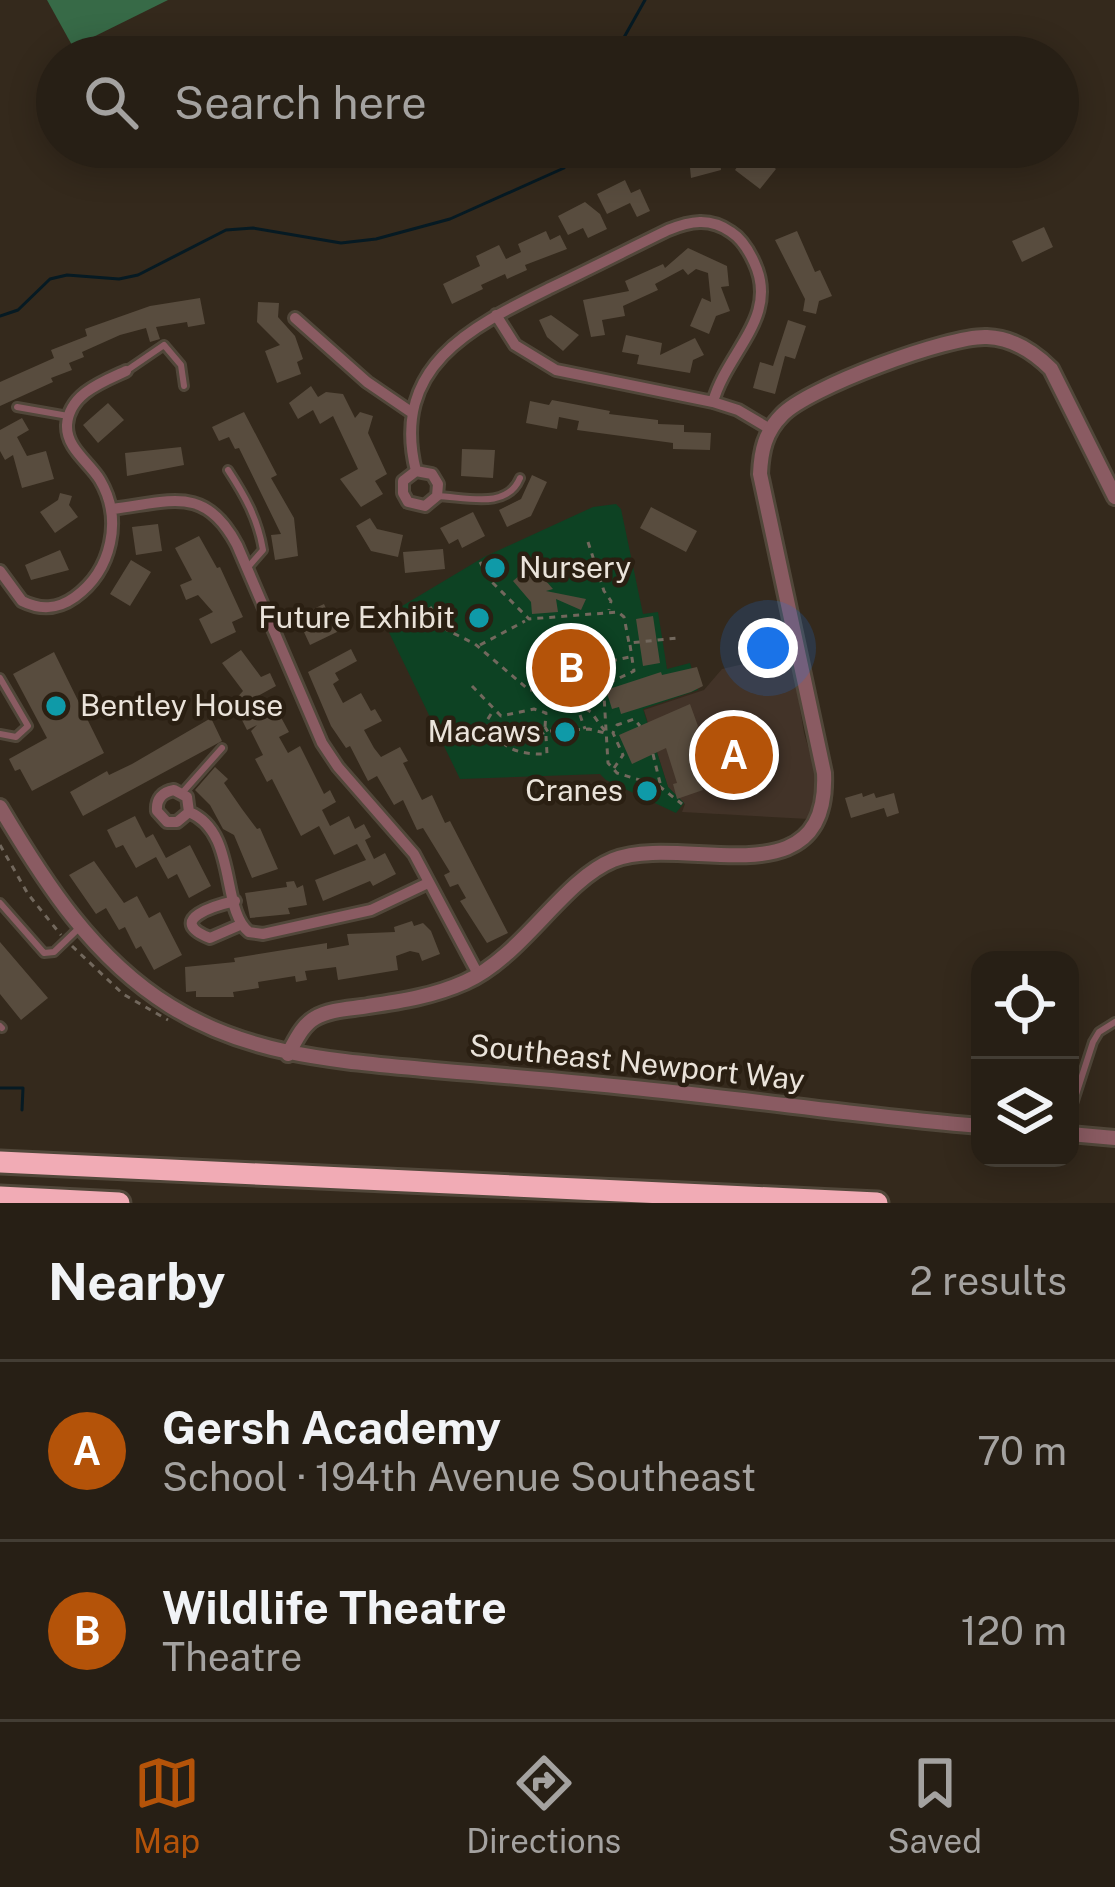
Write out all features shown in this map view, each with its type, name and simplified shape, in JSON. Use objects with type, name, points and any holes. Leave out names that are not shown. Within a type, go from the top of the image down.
[{"type":"highway","points":[[0,1162],[877,1203]]},
{"type":"highway","points":[[0,1197],[119,1203]]},
{"type":"street","points":[[416,470],[410,412],[441,357],[468,332],[668,230],[706,221],[739,238],[754,262],[764,296],[713,402]]},
{"type":"street","points":[[496,315],[515,345],[556,370],[713,402],[770,429]]},
{"type":"street","points":[[296,318],[392,402],[410,412]]},
{"type":"street","points":[[288,1054],[303,1028],[319,1015],[415,999],[479,976],[608,862],[650,852],[727,857],[788,847],[811,829],[825,789],[762,486],[761,459],[770,429],[788,409],[930,347],[984,337],[1017,344],[1051,369],[1115,497]]},
{"type":"street","points":[[0,571],[22,601],[42,608],[76,596],[101,567],[111,542],[112,509],[99,478],[69,440],[68,416],[87,390],[126,371]]},
{"type":"street","points":[[416,470],[432,474],[438,484],[437,496],[425,506],[413,506],[405,498],[404,482],[416,470]]},
{"type":"street","points":[[112,509],[196,501],[220,516],[322,743],[399,834],[479,976]]},
{"type":"street","points":[[164,793],[182,793],[189,802],[188,812],[172,823],[157,811],[158,801],[164,793]]},
{"type":"street","name":"Southeast Newport Way","points":[[0,807],[52,894],[122,968],[171,1006],[238,1040],[288,1054],[971,1125]]},
{"type":"street","points":[[188,812],[196,814],[215,839],[240,925],[249,932],[263,934],[338,918],[389,903],[428,883]]},
{"type":"street","points":[[235,901],[202,908],[195,926],[210,938],[240,925]]},
{"type":"street","points":[[1079,1135],[1115,1138]]},
{"type":"lane","points":[[126,371],[164,345],[181,365],[184,386]]},
{"type":"lane","points":[[17,407],[68,416]]},
{"type":"lane","points":[[228,470],[254,512],[261,537],[259,560],[246,568]]},
{"type":"lane","points":[[437,496],[498,499],[515,488],[520,478]]},
{"type":"lane","points":[[0,678],[28,725],[16,737],[0,734]]},
{"type":"lane","points":[[182,793],[222,748]]},
{"type":"lane","points":[[0,904],[44,953],[58,949],[81,927]]},
{"type":"lane","points":[[1079,1085],[1093,1042],[1115,1022]]},
{"type":"path","points":[[588,542],[611,601],[608,612]]},
{"type":"path","points":[[480,562],[491,581],[529,619],[608,612],[623,615],[634,671],[611,682],[604,696],[608,763],[661,787],[682,804]]},
{"type":"path","points":[[430,608],[447,629],[477,646],[529,690],[559,693],[591,712],[607,734]]},
{"type":"path","points":[[477,646],[525,621]]},
{"type":"path","points":[[629,644],[677,638]]},
{"type":"path","points":[[604,696],[598,688],[597,664],[632,657]]},
{"type":"path","points":[[472,686],[494,713],[505,716],[534,709],[546,713],[547,754],[516,753],[495,739],[486,722],[494,713]]},
{"type":"path","points":[[580,715],[586,730]]},
{"type":"path","points":[[613,769],[623,755],[614,733],[616,725],[634,719],[640,726]]},
{"type":"path","points":[[546,731],[607,734]]},
{"type":"path","points":[[653,754],[661,787]]},
{"type":"path","points":[[0,845],[28,894],[60,934]]},
{"type":"path","points":[[72,947],[138,1004]]},
{"type":"shaded area","points":[[791,653],[804,733],[817,777],[809,819],[682,812],[685,804],[668,787],[644,710],[704,690],[722,669]]},
{"type":"green space","points":[[47,0],[168,0],[95,36],[67,36]]},
{"type":"green space","points":[[616,504],[621,509],[643,614],[658,612],[667,669],[690,663],[698,690],[643,709],[668,787],[684,803],[676,813],[600,774],[460,779],[382,618],[484,557],[593,507]]},
{"type":"building","points":[[690,168],[721,168],[721,170],[691,178]]},
{"type":"building","points":[[736,168],[776,169],[760,189]]},
{"type":"building","points":[[625,180],[631,193],[640,189],[650,211],[637,217],[630,203],[607,214],[597,194]]},
{"type":"building","points":[[585,202],[600,214],[607,229],[588,238],[583,228],[568,235],[558,216]]},
{"type":"building","points":[[1044,227],[1053,247],[1022,262],[1012,241]]},
{"type":"building","points":[[546,231],[550,240],[560,235],[567,249],[525,265],[527,270],[507,279],[505,274],[481,285],[483,289],[452,304],[443,284],[480,266],[476,256],[499,245],[506,259],[521,252],[518,244]]},
{"type":"building","points":[[797,231],[832,296],[819,301],[816,314],[803,311],[805,299],[775,240]]},
{"type":"building","points":[[688,248],[727,266],[729,286],[721,287],[730,311],[716,316],[709,334],[690,326],[702,298],[711,302],[708,273],[696,269],[688,275],[683,269],[655,284],[658,290],[623,306],[625,316],[602,320],[605,335],[591,337],[583,300],[629,291],[625,281],[663,264],[665,268]]},
{"type":"building","points":[[200,298],[205,324],[156,327],[160,339],[150,342],[146,328],[120,335],[82,352],[84,357],[69,363],[72,370],[51,378],[53,382],[0,406],[0,382],[54,358],[51,350],[87,336],[85,329],[150,306]]},
{"type":"building","points":[[258,302],[279,303],[278,317],[295,336],[303,359],[297,362],[301,374],[277,383],[265,351],[280,345],[257,322]]},
{"type":"building","points":[[551,315],[579,335],[563,351],[547,337],[539,320]]},
{"type":"building","points":[[788,320],[806,326],[795,359],[785,356],[775,394],[753,388],[760,362],[773,366]]},
{"type":"building","points":[[626,335],[662,343],[660,355],[695,338],[704,355],[693,360],[690,373],[637,364],[639,355],[622,352]]},
{"type":"building","points":[[311,386],[318,397],[326,392],[343,394],[355,418],[360,412],[373,416],[368,433],[387,474],[375,481],[383,494],[361,507],[340,479],[358,469],[333,416],[320,424],[313,410],[298,419],[289,403]]},
{"type":"building","points":[[552,400],[658,420],[658,424],[684,425],[684,432],[711,433],[710,450],[673,449],[673,443],[577,430],[579,421],[559,417],[557,429],[526,423],[530,401],[549,405]]},
{"type":"building","points":[[108,403],[124,420],[98,443],[83,425]]},
{"type":"building","points":[[244,412],[277,475],[271,478],[294,518],[298,556],[275,560],[271,535],[281,534],[239,448],[235,449],[229,437],[219,441],[212,427]]},
{"type":"building","points":[[22,418],[29,430],[17,437],[27,456],[46,451],[54,479],[22,488],[13,455],[5,460],[0,451],[0,430]]},
{"type":"building","points":[[181,447],[184,465],[127,476],[125,453]]},
{"type":"building","points":[[462,449],[495,450],[493,478],[461,476]]},
{"type":"building","points":[[532,475],[547,482],[531,516],[507,527],[499,510],[521,499]]},
{"type":"building","points":[[60,493],[72,496],[69,505],[78,517],[55,533],[40,512],[58,500]]},
{"type":"building","points":[[651,507],[697,531],[686,552],[640,528]]},
{"type":"building","points":[[473,512],[485,536],[462,548],[458,539],[449,544],[440,528]]},
{"type":"building","points":[[370,518],[377,529],[403,535],[398,557],[371,551],[356,526]]},
{"type":"building","points":[[158,524],[162,551],[136,555],[132,527]]},
{"type":"building","points":[[199,536],[220,567],[243,617],[232,622],[236,632],[211,644],[199,619],[213,612],[198,595],[186,600],[180,585],[192,580],[175,548]]},
{"type":"building","points":[[443,549],[445,569],[405,573],[403,552]]},
{"type":"building","points":[[60,550],[69,570],[31,580],[25,565]]},
{"type":"building","points":[[131,560],[151,572],[130,606],[110,594]]},
{"type":"building","points":[[532,565],[553,589],[546,591],[586,599],[581,610],[556,599],[558,612],[532,614],[531,602],[513,581]]},
{"type":"building","points":[[324,604],[337,632],[310,645],[303,630],[315,623],[309,611]]},
{"type":"building","points":[[653,616],[660,663],[643,666],[636,619]]},
{"type":"building","points":[[351,649],[357,661],[335,673],[339,680],[333,684],[343,703],[361,693],[371,711],[375,709],[382,721],[364,730],[374,748],[381,757],[400,747],[422,800],[432,795],[445,823],[450,821],[508,933],[487,943],[460,901],[466,898],[458,884],[450,887],[444,875],[450,872],[423,828],[417,830],[403,800],[394,805],[377,776],[368,781],[350,746],[346,748],[331,726],[308,672]]},
{"type":"building","points":[[241,650],[261,677],[270,673],[276,686],[256,697],[268,714],[277,710],[289,732],[279,737],[288,753],[300,746],[324,794],[330,790],[336,802],[322,810],[330,826],[349,816],[355,829],[364,824],[374,859],[385,853],[396,874],[323,901],[315,880],[366,860],[357,844],[334,855],[319,826],[301,836],[272,779],[267,782],[255,759],[263,755],[251,731],[257,725],[247,730],[233,702],[243,691],[222,663]]},
{"type":"building","name":"Bentley House","points":[[54,652],[104,753],[32,791],[9,759],[47,738],[13,674]]},
{"type":"building","points":[[697,667],[703,686],[691,692],[621,714],[619,707],[612,709],[606,690],[661,672]]},
{"type":"building","points":[[690,704],[698,726],[693,736],[707,781],[700,783],[703,790],[677,799],[666,748],[632,764],[619,735]]},
{"type":"building","points":[[211,718],[222,741],[83,816],[70,792],[107,771],[109,775],[132,764]]},
{"type":"building","points":[[215,767],[260,828],[278,869],[252,878],[234,835],[223,829],[195,790]]},
{"type":"building","points":[[862,793],[863,797],[874,793],[876,798],[894,793],[899,813],[887,817],[884,808],[851,818],[845,798]]},
{"type":"building","points":[[135,816],[146,838],[153,834],[166,858],[190,845],[211,886],[189,898],[177,874],[168,879],[156,857],[136,868],[123,845],[116,848],[107,830]]},
{"type":"building","points":[[94,861],[124,903],[137,896],[149,918],[160,912],[182,955],[154,970],[141,946],[136,949],[125,927],[119,930],[106,908],[96,914],[69,875]]},
{"type":"building","points":[[294,881],[297,888],[303,885],[307,905],[288,908],[290,914],[250,918],[245,893],[287,887],[286,882]]},
{"type":"building","points":[[412,921],[431,931],[440,954],[422,961],[419,953],[410,951],[396,956],[398,970],[338,980],[336,967],[305,971],[307,980],[296,982],[295,976],[258,982],[259,988],[233,992],[234,997],[196,997],[196,991],[186,992],[185,967],[327,943],[327,949],[349,945],[347,934],[395,932],[394,927]]},
{"type":"building","points":[[0,942],[48,998],[21,1020],[0,994]]},
{"type":"waterway","points":[[625,36],[645,0]]},
{"type":"waterway","points":[[0,316],[18,310],[50,279],[138,275],[226,230],[253,228],[341,243],[376,239],[450,219],[564,168]]},
{"type":"waterway","points":[[0,1088],[23,1088],[22,1110]]},
{"type":"place","name":"Nursery","points":[[495,568]]},
{"type":"place","name":"Future Exhibit","points":[[479,618]]},
{"type":"place","name":"Wildlife Theatre","points":[[571,668]]},
{"type":"place","name":"Bentley House","points":[[56,706]]},
{"type":"place","name":"Macaws","points":[[565,732]]},
{"type":"place","name":"Gersh Academy","points":[[734,755]]},
{"type":"place","name":"Cranes","points":[[647,791]]}]
